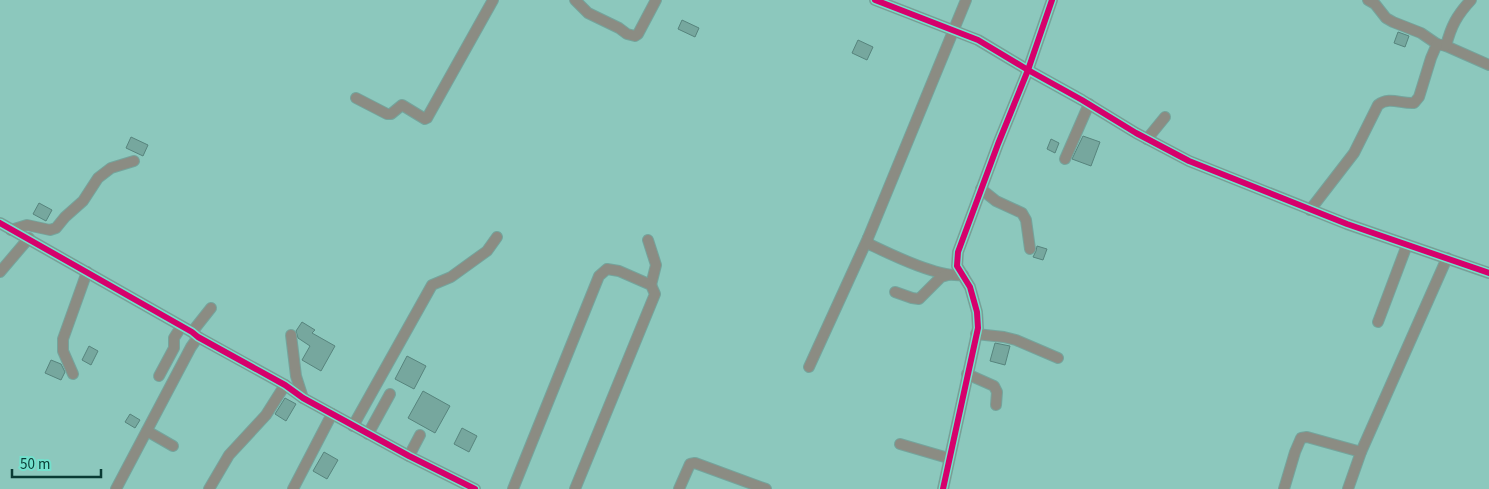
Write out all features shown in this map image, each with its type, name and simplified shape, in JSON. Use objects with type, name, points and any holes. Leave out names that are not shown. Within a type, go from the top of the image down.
[{"type":"street","points":[[356,98],[386,114],[391,114],[402,105],[425,119],[427,118],[493,0]]},
{"type":"street","points":[[575,0],[588,13],[634,36],[638,34],[656,0]]},
{"type":"street","points":[[876,0],[978,40],[1189,162],[1310,210],[1489,273]]},
{"type":"street","points":[[809,367],[868,238],[966,0]]},
{"type":"street","points":[[943,489],[948,458],[978,328],[977,312],[970,287],[957,266],[958,252],[1028,70],[1052,0]]},
{"type":"street","points":[[1368,0],[1375,4],[1386,18],[1393,22],[1489,65]]},
{"type":"street","points":[[1310,210],[1354,153],[1378,105],[1383,101],[1392,100],[1405,104],[1414,104],[1419,97],[1431,58],[1441,45],[1463,7],[1471,0]]},
{"type":"street","points":[[1065,159],[1088,104]]},
{"type":"street","points":[[1147,139],[1165,117]]},
{"type":"street","points":[[11,230],[27,226],[50,230],[56,228],[83,201],[98,178],[111,168],[134,161]]},
{"type":"street","points":[[981,189],[996,201],[1022,213],[1026,220],[1030,249]]},
{"type":"street","points":[[0,223],[285,385],[302,398],[474,489]]},
{"type":"street","points":[[353,426],[432,285],[451,277],[481,256],[497,237]]},
{"type":"street","points":[[0,272],[29,238]]},
{"type":"street","points":[[868,238],[868,242],[871,245],[930,270],[948,275],[963,275]]},
{"type":"street","points":[[575,489],[653,302],[655,294],[651,285],[656,265],[648,240]]},
{"type":"street","points":[[1378,322],[1407,245]]},
{"type":"street","points":[[1348,489],[1361,452],[1447,258]]},
{"type":"street","points":[[513,489],[598,276],[607,269],[619,271],[651,285]]},
{"type":"street","points":[[73,374],[62,351],[63,339],[86,272]]},
{"type":"street","points":[[895,292],[918,299],[941,278],[948,275]]},
{"type":"street","points":[[116,489],[195,335],[211,308]]},
{"type":"street","points":[[158,376],[174,348],[174,338],[181,327]]},
{"type":"street","points":[[976,334],[1016,340],[1058,358]]},
{"type":"street","points":[[291,335],[296,376],[302,398]]},
{"type":"street","points":[[968,374],[994,386],[997,392],[996,405]]},
{"type":"street","points":[[210,489],[228,455],[266,415],[285,385]]},
{"type":"street","points":[[368,434],[390,394]]},
{"type":"street","points":[[292,489],[332,414]]},
{"type":"street","points":[[147,431],[173,446]]},
{"type":"street","points":[[409,456],[420,435]]},
{"type":"street","points":[[1284,489],[1300,438],[1307,437],[1361,452]]},
{"type":"street","points":[[900,444],[948,458]]},
{"type":"street","points":[[679,489],[690,464],[695,463],[766,489]]},
{"type":"building","points":[[682,20],[699,28],[695,37],[678,29]]},
{"type":"building","points":[[1398,32],[1409,36],[1405,47],[1394,43]]},
{"type":"building","points":[[858,40],[873,47],[867,60],[852,53]]},
{"type":"building","points":[[1083,136],[1100,142],[1091,166],[1072,159]]},
{"type":"building","points":[[131,137],[148,145],[143,156],[126,148]]},
{"type":"building","points":[[1051,139],[1059,143],[1055,153],[1047,149]]},
{"type":"building","points":[[39,203],[52,210],[46,221],[33,214]]},
{"type":"building","points":[[1037,246],[1047,249],[1043,260],[1033,257]]},
{"type":"building","points":[[302,322],[315,330],[312,333],[335,346],[321,371],[302,360],[310,346],[298,338],[296,331]]},
{"type":"building","points":[[995,343],[1010,346],[1005,365],[990,361]]},
{"type":"building","points":[[89,346],[98,351],[91,365],[82,360]]},
{"type":"building","points":[[407,356],[426,366],[414,389],[395,379]]},
{"type":"building","points":[[51,360],[61,364],[65,372],[61,380],[45,373]]},
{"type":"building","points":[[423,391],[450,406],[435,433],[408,418]]},
{"type":"building","points":[[285,398],[296,404],[286,421],[275,414]]},
{"type":"building","points":[[130,414],[140,420],[135,428],[125,422]]},
{"type":"building","points":[[462,428],[477,436],[469,452],[454,444]]},
{"type":"building","points":[[324,452],[338,460],[327,479],[313,471]]},
{"type":"cycle path","points":[[875,0],[978,40],[1136,133],[1189,161],[1347,224],[1489,273]]},
{"type":"cycle path","points":[[943,489],[978,328],[977,312],[970,287],[957,266],[958,252],[1028,70],[1052,0]]},
{"type":"cycle path","points":[[0,223],[285,385],[303,398],[409,456],[475,489]]}]
